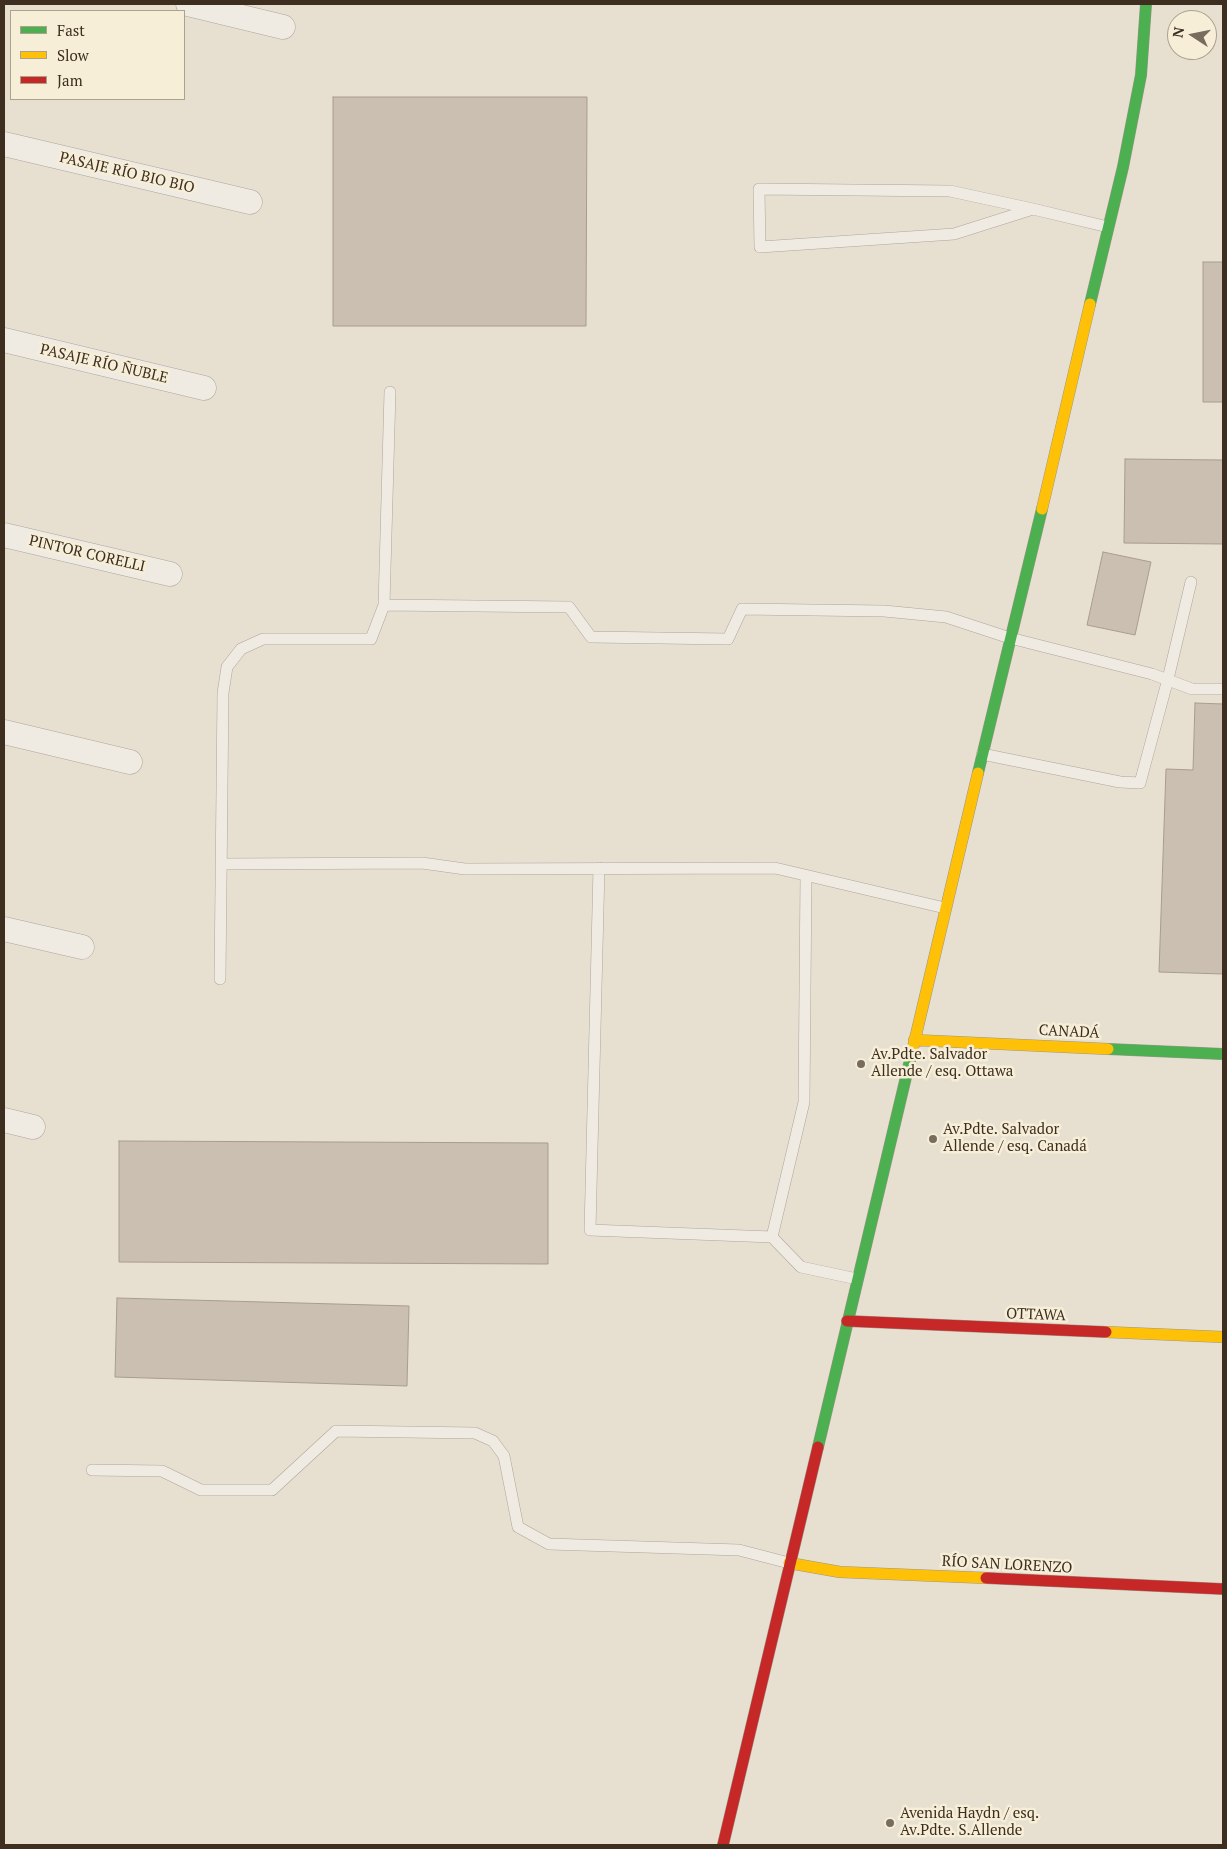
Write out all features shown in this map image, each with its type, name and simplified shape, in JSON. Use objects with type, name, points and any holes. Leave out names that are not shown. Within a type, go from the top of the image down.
[{"type":"main road","points":[[723,1845],[1135,110],[1141,75],[1146,4]]},
{"type":"main road","name":"CANADÁ","points":[[914,1040],[1223,1054]]},
{"type":"main road","name":"OTTAWA","points":[[847,1321],[1223,1337]]},
{"type":"main road","name":"RÍO SAN LORENZO","points":[[789,1563],[840,1572],[1223,1589]]},
{"type":"street","points":[[188,4],[284,27]]},
{"type":"street","name":"PASAJE RÍO BIO BIO","points":[[4,144],[250,202]]},
{"type":"street","name":"PASAJE RÍO ÑUBLE","points":[[4,340],[204,388]]},
{"type":"street","name":"PINTOR CORELLI","points":[[4,535],[170,574]]},
{"type":"street","points":[[4,732],[130,762]]},
{"type":"street","points":[[4,929],[82,948]]},
{"type":"street","points":[[4,1120],[33,1127]]},
{"type":"lane","points":[[1034,210],[954,234],[760,247],[759,189],[950,191],[1034,210],[1108,227]]},
{"type":"lane","points":[[220,979],[223,693],[227,667],[241,649],[263,638],[371,639],[384,605],[390,392]]},
{"type":"lane","points":[[982,754],[1120,782],[1140,783],[1168,679],[1191,582]]},
{"type":"lane","points":[[384,605],[569,607],[591,637],[728,639],[742,609],[884,611],[946,617],[1010,638],[1168,679],[1192,689],[1223,690]]},
{"type":"lane","points":[[221,864],[422,863],[465,869],[775,868],[945,908]]},
{"type":"lane","points":[[599,868],[590,1230],[772,1237],[801,1267],[857,1279]]},
{"type":"lane","points":[[772,1237],[804,1102],[806,876]]},
{"type":"lane","points":[[92,1470],[162,1471],[201,1490],[272,1490],[336,1431],[475,1433],[493,1441],[504,1456],[518,1527],[549,1544],[739,1550],[789,1563]]},
{"type":"building","points":[[333,97],[587,97],[586,326],[333,326]]},
{"type":"building","points":[[1203,262],[1223,262],[1223,402],[1203,402]]},
{"type":"building","points":[[1125,459],[1223,460],[1223,544],[1124,543]]},
{"type":"building","points":[[1103,552],[1151,562],[1135,635],[1087,625]]},
{"type":"building","points":[[1195,703],[1223,704],[1223,974],[1159,972],[1166,769],[1193,770]]},
{"type":"building","points":[[119,1141],[548,1143],[548,1264],[119,1262]]},
{"type":"building","points":[[117,1298],[409,1306],[407,1386],[115,1377]]},
{"type":"traffic: fast","points":[[1090,304],[1123,167],[1141,75],[1146,4]]},
{"type":"traffic: fast","points":[[978,773],[1042,509]]},
{"type":"traffic: fast","points":[[1108,1049],[1223,1054]]},
{"type":"traffic: fast","points":[[818,1447],[911,1056]]},
{"type":"traffic: slow","points":[[1042,509],[1090,304]]},
{"type":"traffic: slow","points":[[911,1056],[978,773]]},
{"type":"traffic: slow","points":[[914,1040],[1108,1049]]},
{"type":"traffic: slow","points":[[1106,1332],[1223,1337]]},
{"type":"traffic: slow","points":[[789,1563],[840,1572],[986,1578]]},
{"type":"traffic: jam","points":[[847,1321],[1106,1332]]},
{"type":"traffic: jam","points":[[723,1845],[818,1447]]},
{"type":"traffic: jam","points":[[986,1578],[1223,1589]]},
{"type":"place","name":"Av.Pdte. Salvador Allende / esq. Ottawa","points":[[861,1064]]},
{"type":"place","name":"Av.Pdte. Salvador Allende / esq. Canadá","points":[[933,1139]]},
{"type":"place","name":"Avenida Haydn / esq. Av.Pdte. S.Allende","points":[[890,1823]]}]
